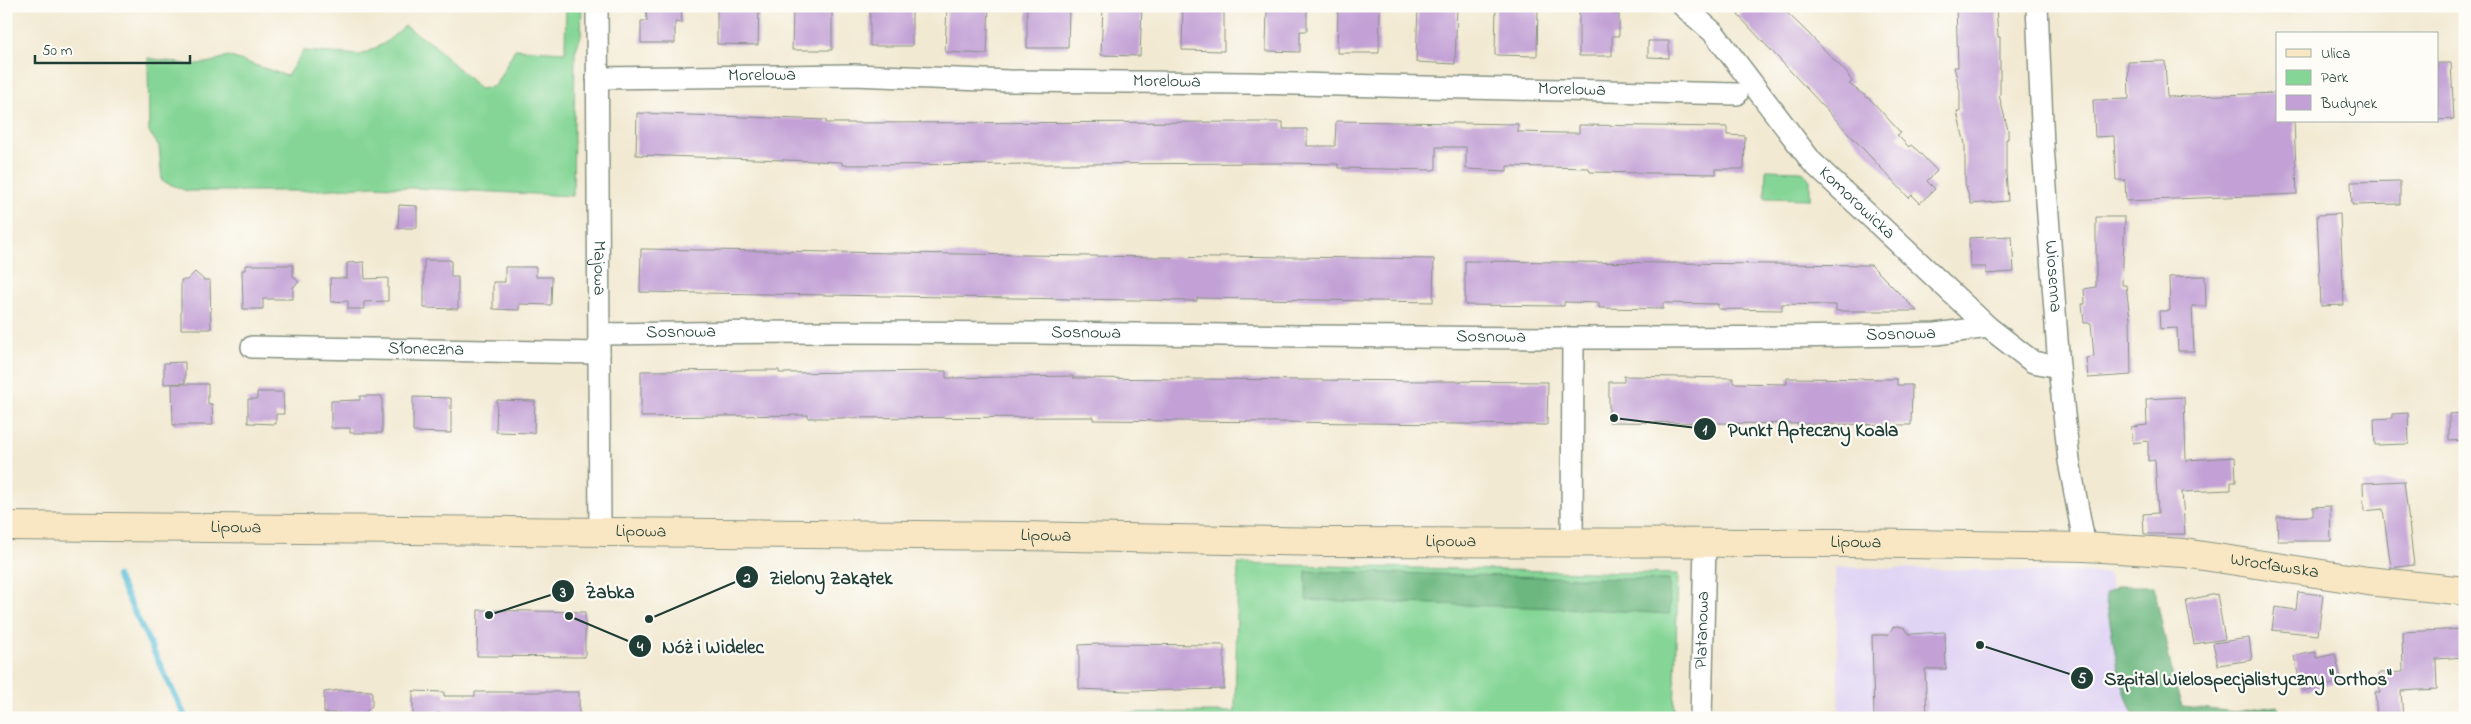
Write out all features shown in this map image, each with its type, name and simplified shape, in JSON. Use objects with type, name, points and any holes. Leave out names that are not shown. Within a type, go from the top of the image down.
[{"type":"street","name":"Majowa","points":[[597,6],[600,532]]},
{"type":"street","name":"Komorowicka","points":[[1683,6],[1714,33],[1812,162],[1988,327],[2033,362],[2059,367]]},
{"type":"street","name":"Wiosenna","points":[[2037,6],[2043,146],[2059,367],[2069,461],[2085,547]]},
{"type":"street","name":"Morelowa","points":[[597,78],[854,75],[1009,81],[1248,83],[1737,94]]},
{"type":"street","name":"Sosnowa","points":[[599,343],[928,332],[1573,339],[1926,335],[1988,327]]},
{"type":"street","points":[[1572,542],[1573,339]]},
{"type":"street","name":"Słoneczna","points":[[252,347],[599,343]]},
{"type":"street","name":"Lipowa","points":[[6,526],[1326,542],[1572,542],[2085,547]]},
{"type":"street","name":"Platanowa","points":[[1701,718],[1705,543]]},
{"type":"street","name":"Wrocławska","points":[[2085,547],[2184,553],[2368,581],[2465,591]]},
{"type":"shaded area","points":[[1835,567],[2109,573],[2136,718],[1839,718]]},
{"type":"green space","points":[[566,6],[582,6],[581,36],[575,52],[573,196],[374,186],[304,191],[187,191],[162,181],[159,146],[149,132],[148,58],[191,65],[211,62],[228,56],[287,76],[303,51],[361,55],[385,43],[405,26],[434,45],[480,89],[495,86],[515,49],[565,52]]},
{"type":"green space","points":[[1766,170],[1802,171],[1810,180],[1810,199],[1765,198]]},
{"type":"green space","points":[[1238,564],[1678,574],[1674,718],[1054,718],[1054,713],[1235,712]]},
{"type":"green space","points":[[1306,571],[1669,580],[1670,614],[1590,609],[1306,600]]},
{"type":"green space","points":[[2118,586],[2154,586],[2174,682],[2182,706],[2235,712],[2278,706],[2282,718],[2134,718],[2119,675],[2105,594]]},
{"type":"building","points":[[646,6],[681,6],[682,23],[675,22],[675,43],[641,43],[641,21],[647,21]]},
{"type":"building","points":[[717,6],[759,6],[758,45],[717,44]]},
{"type":"building","points":[[793,6],[832,6],[832,50],[792,50]]},
{"type":"building","points":[[870,6],[912,6],[912,46],[870,46]]},
{"type":"building","points":[[947,6],[989,6],[987,54],[945,52]]},
{"type":"building","points":[[1027,6],[1069,6],[1068,48],[1027,48]]},
{"type":"building","points":[[1103,6],[1142,6],[1140,56],[1101,55]]},
{"type":"building","points":[[1183,6],[1224,6],[1224,51],[1182,50]]},
{"type":"building","points":[[1267,6],[1300,6],[1300,9],[1307,10],[1307,31],[1300,31],[1300,52],[1266,51]]},
{"type":"building","points":[[1338,6],[1380,6],[1379,53],[1337,53]]},
{"type":"building","points":[[1418,6],[1457,6],[1455,64],[1416,62]]},
{"type":"building","points":[[1496,6],[1538,6],[1537,56],[1495,55]]},
{"type":"building","points":[[1579,6],[1612,6],[1612,14],[1619,14],[1619,36],[1612,36],[1612,56],[1579,56]]},
{"type":"building","points":[[1748,6],[1780,6],[1805,30],[1847,73],[1852,82],[1849,84],[1871,100],[1901,133],[1897,135],[1909,147],[1911,145],[1917,150],[1937,171],[1927,181],[1935,189],[1920,203],[1912,195],[1909,198],[1738,15]]},
{"type":"building","points":[[1956,6],[1996,6],[1998,37],[2000,37],[1999,95],[2008,130],[2008,139],[2006,139],[2006,172],[2008,201],[1971,204],[1965,183],[1965,144],[1957,112],[1960,112],[1960,91],[1954,67],[1958,67]]},
{"type":"building","points":[[1648,41],[1669,41],[1669,58],[1648,57]]},
{"type":"building","points":[[2165,61],[2167,97],[2276,93],[2276,122],[2294,122],[2297,194],[2126,201],[2125,180],[2116,180],[2114,136],[2095,137],[2093,100],[2129,99],[2128,62]]},
{"type":"building","points":[[2438,63],[2451,63],[2454,119],[2438,120]]},
{"type":"building","points":[[637,113],[826,120],[826,123],[1283,122],[1283,129],[1307,129],[1307,146],[1335,146],[1336,121],[1518,124],[1518,132],[1561,133],[1579,133],[1579,125],[1727,127],[1727,135],[1745,136],[1744,169],[1716,169],[1716,174],[1590,172],[1589,168],[1507,166],[1507,171],[1466,169],[1466,147],[1436,147],[1436,169],[1432,170],[1338,168],[1338,164],[1283,163],[842,165],[842,162],[636,155]]},
{"type":"building","points":[[2400,181],[2400,204],[2352,205],[2351,182]]},
{"type":"building","points":[[399,205],[417,206],[417,228],[398,228]]},
{"type":"building","points":[[2340,214],[2344,305],[2321,306],[2317,215]]},
{"type":"building","points":[[2096,217],[2125,217],[2122,285],[2126,285],[2130,319],[2131,375],[2088,378],[2086,358],[2094,357],[2091,323],[2084,323],[2082,304],[2085,304],[2084,289],[2096,287]]},
{"type":"building","points":[[2012,236],[2014,272],[1986,274],[1986,267],[1970,267],[1969,238]]},
{"type":"building","points":[[641,249],[1220,258],[1220,256],[1434,259],[1433,302],[1197,298],[1197,301],[640,292]]},
{"type":"building","points":[[424,260],[451,260],[451,277],[458,277],[458,309],[424,308]]},
{"type":"building","points":[[1465,261],[1871,265],[1917,311],[1836,311],[1836,305],[1782,304],[1782,310],[1718,309],[1718,304],[1663,303],[1663,309],[1599,308],[1599,303],[1564,302],[1564,306],[1465,305]]},
{"type":"building","points":[[364,262],[365,279],[388,278],[388,301],[364,302],[364,309],[348,309],[348,301],[331,302],[330,278],[347,278],[347,263]]},
{"type":"building","points":[[245,265],[293,265],[293,276],[299,282],[293,287],[293,299],[263,299],[263,309],[243,309],[242,270],[245,270]]},
{"type":"building","points":[[505,267],[536,267],[536,277],[552,277],[551,305],[519,304],[519,310],[493,309],[493,282],[505,282]]},
{"type":"building","points":[[195,272],[204,280],[210,280],[211,329],[181,329],[181,280],[187,280]]},
{"type":"building","points":[[2205,276],[2206,306],[2192,306],[2194,351],[2178,351],[2177,328],[2160,329],[2159,311],[2170,311],[2169,277]]},
{"type":"building","points":[[185,362],[185,383],[164,384],[164,363]]},
{"type":"building","points":[[779,370],[779,373],[946,371],[946,378],[1073,376],[1073,378],[1548,382],[1547,425],[1093,420],[1093,417],[808,418],[808,415],[641,417],[641,371]]},
{"type":"building","points":[[1624,376],[1733,378],[1733,383],[1787,384],[1787,378],[1897,379],[1897,385],[1912,385],[1911,425],[1609,422],[1609,382],[1624,382]]},
{"type":"building","points":[[172,384],[208,384],[208,404],[212,404],[213,425],[173,425]]},
{"type":"building","points":[[257,392],[283,392],[284,414],[276,414],[276,424],[248,423],[248,399],[257,399]]},
{"type":"building","points":[[360,396],[382,396],[382,433],[350,433],[350,428],[331,428],[331,401],[360,400]]},
{"type":"building","points":[[413,397],[451,398],[451,433],[413,432]]},
{"type":"building","points":[[2184,397],[2186,460],[2235,457],[2236,482],[2231,482],[2231,490],[2182,492],[2185,534],[2144,534],[2143,514],[2158,513],[2155,460],[2148,461],[2148,441],[2133,443],[2131,427],[2147,425],[2146,399]]},
{"type":"building","points":[[497,400],[535,401],[534,433],[496,432]]},
{"type":"building","points":[[2408,413],[2409,444],[2375,445],[2374,419],[2392,418],[2392,414]]},
{"type":"building","points":[[2465,413],[2465,440],[2449,441],[2449,414]]},
{"type":"building","points":[[2404,481],[2414,565],[2391,568],[2383,509],[2364,511],[2363,483]]},
{"type":"building","points":[[2330,506],[2331,541],[2278,541],[2277,517],[2313,516],[2313,507]]},
{"type":"building","points":[[2298,592],[2323,595],[2318,635],[2272,630],[2275,607],[2296,610]]},
{"type":"building","points":[[2217,594],[2225,639],[2194,644],[2186,600]]},
{"type":"building","points":[[478,610],[585,612],[585,657],[477,656]]},
{"type":"building","points":[[1893,627],[1905,628],[1909,634],[1945,632],[1946,669],[1925,669],[1927,718],[1874,718],[1872,635],[1888,635]]},
{"type":"building","points":[[2465,629],[2465,657],[2436,659],[2437,689],[2401,691],[2403,718],[2377,718],[2375,692],[2380,692],[2379,673],[2403,672],[2402,632]]},
{"type":"building","points":[[2249,638],[2252,660],[2218,665],[2213,643]]},
{"type":"building","points":[[1079,645],[1224,645],[1224,689],[1129,691],[1079,689]]},
{"type":"building","points":[[2316,652],[2316,658],[2335,654],[2342,682],[2302,691],[2294,656]]},
{"type":"building","points":[[340,690],[372,691],[372,706],[359,718],[340,713],[324,713],[324,692]]},
{"type":"building","points":[[413,691],[444,692],[444,696],[475,696],[475,692],[579,692],[579,718],[552,718],[548,714],[503,711],[496,718],[475,716],[475,714],[437,713],[432,718],[425,718],[422,715],[413,715]]},
{"type":"waterway","points":[[117,576],[186,718]]},
{"type":"place","name":"Punkt Apteczny Koala","points":[[1614,418]]},
{"type":"place","name":"Żabka","points":[[489,615]]},
{"type":"place","name":"Nóż i Widelec","points":[[569,616]]},
{"type":"place","name":"Zielony Zakątek","points":[[649,619]]},
{"type":"place","name":"Szpital Wielospecjalistyczny \"Orthos\"","points":[[1980,645]]}]
